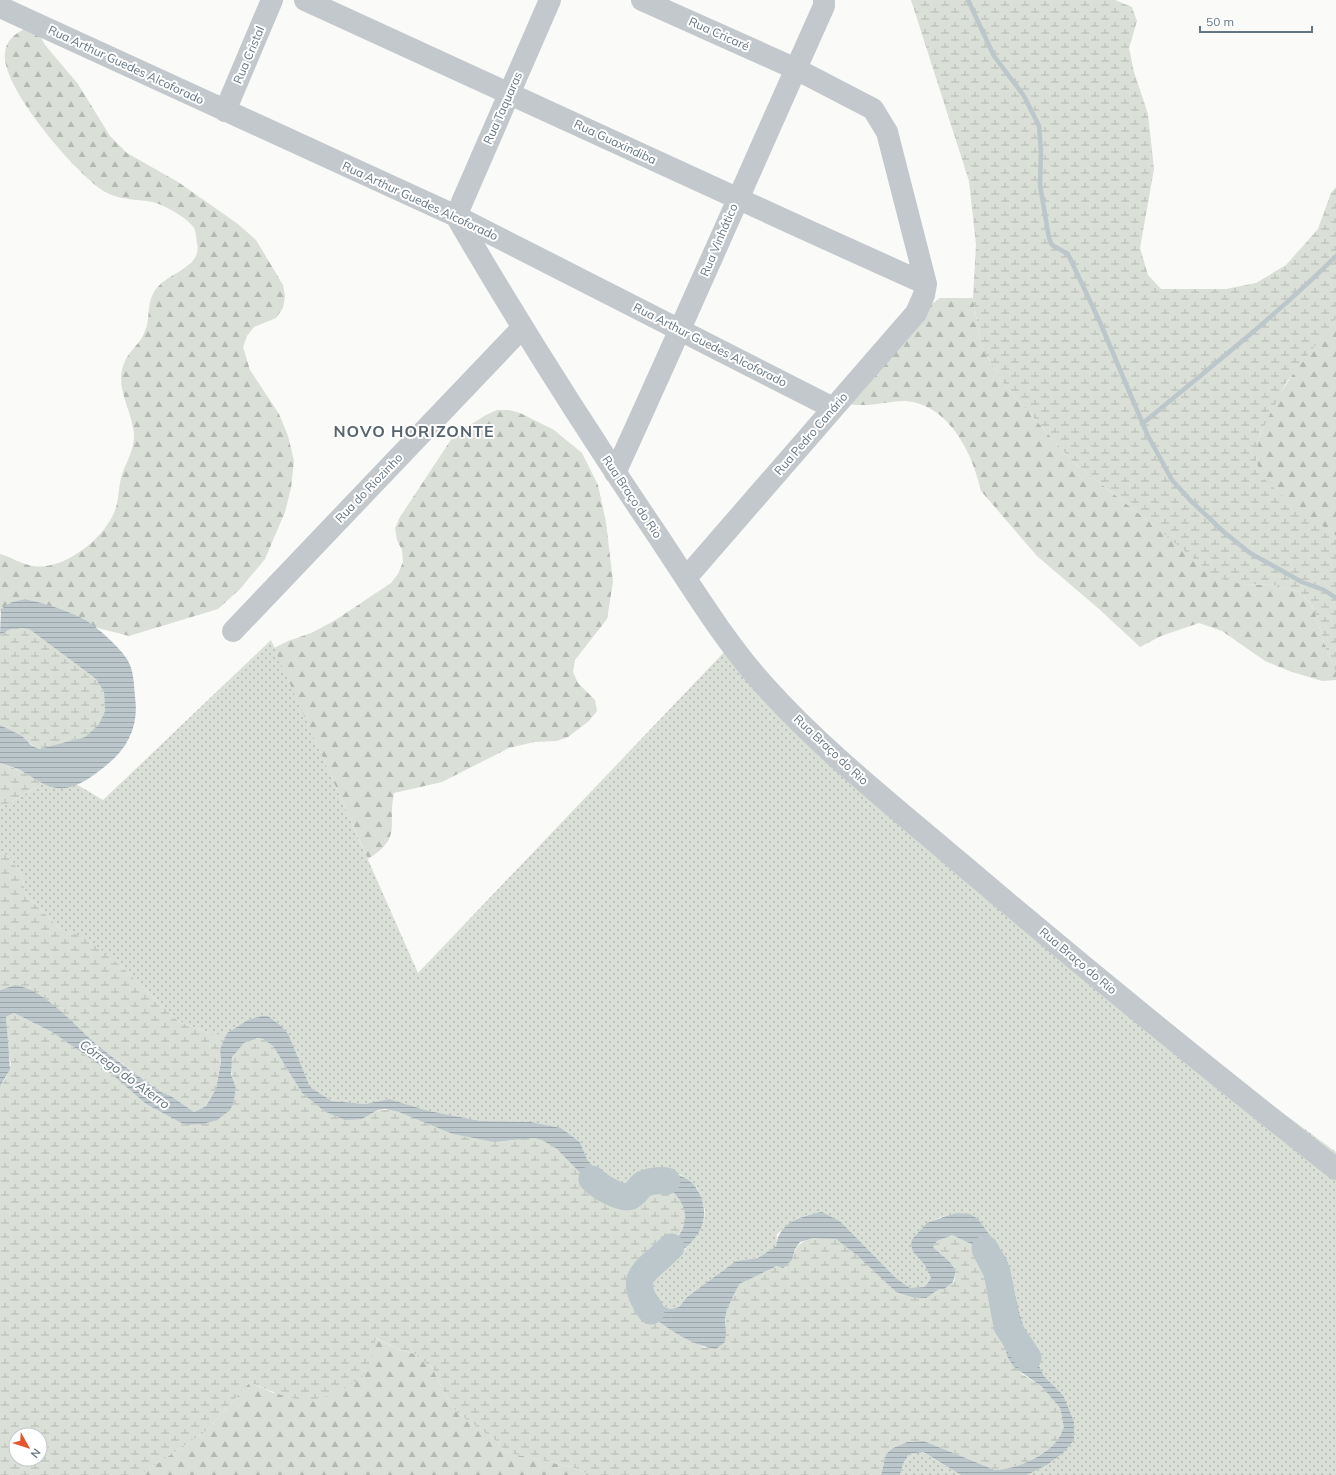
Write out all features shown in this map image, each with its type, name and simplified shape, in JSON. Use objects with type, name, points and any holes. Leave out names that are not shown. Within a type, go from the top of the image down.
[{"type":"street","name":"Rua Cristal","points":[[225,111],[272,0]]},
{"type":"street","name":"Rua Guaxindiba","points":[[305,0],[510,92],[737,199],[926,284]]},
{"type":"street","name":"Rua Taquaras","points":[[456,216],[550,0]]},
{"type":"street","name":"Rua Cricaré","points":[[642,0],[796,69],[863,102],[878,114],[886,132],[926,284]]},
{"type":"street","name":"Rua Vinhático","points":[[615,473],[680,331],[824,3]]},
{"type":"street","name":"Rua Arthur Guedes Alcoforado","points":[[0,7],[456,216],[833,408]]},
{"type":"street","name":"Rua Braço do Rio","points":[[456,216],[522,328],[615,473],[723,634],[762,682],[792,714],[845,764],[998,895],[1204,1066],[1336,1169]]},
{"type":"street","name":"Rua Pedro Canário","points":[[686,578],[916,313],[924,295],[926,284]]},
{"type":"street","name":"Rua do Riozinho","points":[[233,631],[522,328]]},
{"type":"green space","points":[[911,0],[1115,0],[1132,7],[1137,21],[1129,48],[1134,72],[1148,114],[1154,169],[1140,248],[1148,275],[1161,289],[1226,289],[1256,283],[1286,265],[1318,229],[1331,193],[1336,187],[1336,319],[1286,383],[1260,434],[1256,459],[1261,476],[1279,493],[1336,536],[1336,672],[1326,649],[1313,606],[1299,592],[1275,585],[1241,584],[1217,578],[1156,527],[1073,462],[1002,382],[981,346],[973,298],[976,245],[969,181]]},
{"type":"green space","points":[[26,28],[39,34],[45,45],[78,84],[110,136],[127,153],[178,182],[238,224],[256,240],[283,285],[285,296],[283,308],[276,318],[254,327],[247,336],[243,347],[250,370],[279,414],[288,436],[294,461],[291,488],[285,512],[265,559],[240,589],[218,609],[129,636],[94,627],[83,618],[25,599],[12,602],[0,612],[0,554],[33,566],[56,564],[68,559],[90,544],[100,535],[107,525],[116,506],[121,478],[134,440],[133,425],[122,388],[122,369],[128,355],[141,339],[147,327],[150,303],[153,294],[165,281],[194,259],[197,252],[196,233],[191,224],[186,220],[175,212],[162,206],[152,202],[118,197],[107,193],[94,184],[78,169],[43,129],[27,108],[15,87],[7,68],[5,53],[7,44],[15,35]]},
{"type":"green space","points":[[940,298],[973,298],[981,346],[1002,382],[1073,462],[1156,527],[1241,584],[1275,585],[1299,592],[1313,606],[1326,649],[1336,672],[1336,680],[1322,681],[1289,671],[1265,661],[1222,631],[1199,623],[1161,636],[1140,647],[1099,609],[1037,556],[981,491],[972,462],[965,447],[946,421],[934,411],[921,404],[905,401],[868,405],[844,404],[924,309]]},
{"type":"green space","points":[[1336,319],[1336,536],[1283,497],[1265,481],[1260,475],[1256,458],[1260,437],[1268,415],[1295,371]]},
{"type":"green space","points":[[497,410],[509,410],[520,413],[554,430],[582,453],[598,485],[606,522],[613,582],[607,619],[575,660],[573,672],[578,683],[595,700],[597,711],[589,721],[568,737],[557,741],[534,742],[509,748],[442,782],[394,793],[392,805],[392,830],[390,837],[379,851],[368,859],[274,648],[288,641],[311,633],[334,621],[391,583],[398,574],[403,562],[402,550],[397,540],[395,528],[400,517],[454,435],[486,415]]},
{"type":"green space","points":[[16,627],[29,629],[96,679],[104,692],[105,711],[99,724],[85,737],[39,749],[0,725],[0,636],[5,631]]},
{"type":"green space","points":[[271,640],[418,973],[728,648],[1103,981],[1336,1152],[1336,1475],[1027,1475],[1047,1465],[1062,1454],[1063,1395],[1044,1376],[1032,1352],[1020,1315],[1007,1259],[970,1214],[944,1216],[938,1218],[919,1231],[913,1238],[913,1252],[924,1264],[931,1278],[925,1287],[910,1288],[896,1278],[841,1222],[811,1214],[798,1218],[777,1234],[776,1246],[758,1258],[736,1261],[687,1297],[679,1307],[671,1309],[659,1306],[646,1299],[648,1285],[666,1263],[685,1250],[704,1220],[705,1210],[697,1188],[681,1175],[672,1172],[658,1174],[624,1187],[600,1175],[587,1159],[580,1142],[561,1128],[531,1122],[481,1121],[429,1111],[389,1099],[365,1104],[332,1101],[310,1087],[280,1025],[268,1016],[238,1026],[227,1033],[214,1035],[178,1021],[121,966],[87,939],[60,929],[26,895],[22,875],[10,858],[0,850],[0,808],[44,783],[64,788],[76,784],[103,800]]},
{"type":"green space","points":[[0,763],[19,770],[44,783],[0,808]]},
{"type":"green space","points":[[0,850],[10,858],[22,875],[26,895],[60,929],[87,938],[121,966],[178,1021],[214,1035],[227,1033],[220,1049],[221,1060],[216,1089],[206,1106],[194,1112],[171,1096],[161,1092],[97,1045],[55,1008],[29,989],[15,985],[0,990]]},
{"type":"green space","points":[[14,1013],[52,1032],[108,1071],[146,1104],[185,1125],[235,1085],[231,1064],[233,1054],[236,1050],[253,1039],[262,1039],[273,1046],[302,1093],[324,1111],[362,1119],[378,1111],[392,1110],[410,1115],[445,1130],[472,1138],[497,1142],[524,1138],[537,1138],[550,1144],[558,1150],[606,1197],[628,1196],[648,1187],[669,1188],[679,1199],[686,1217],[680,1233],[652,1261],[641,1276],[643,1307],[665,1326],[705,1348],[726,1331],[728,1306],[732,1294],[739,1284],[792,1260],[794,1252],[803,1242],[813,1238],[833,1238],[842,1242],[858,1255],[896,1292],[939,1289],[954,1282],[956,1271],[950,1262],[933,1247],[937,1241],[952,1235],[971,1244],[1004,1293],[1010,1336],[1005,1345],[1022,1374],[1042,1387],[1060,1408],[1064,1427],[1056,1441],[1035,1458],[1020,1465],[995,1470],[924,1441],[907,1442],[893,1448],[886,1454],[881,1475],[590,1475],[575,1468],[506,1452],[495,1440],[459,1414],[449,1403],[433,1369],[415,1354],[400,1350],[376,1338],[367,1371],[360,1379],[345,1388],[320,1398],[308,1400],[297,1399],[275,1393],[250,1382],[206,1431],[140,1475],[0,1475],[0,1087],[5,1080],[11,1064],[8,1052],[6,1017]]},
{"type":"green space","points":[[375,1338],[400,1350],[415,1354],[433,1369],[449,1403],[459,1414],[495,1440],[506,1452],[575,1468],[590,1475],[140,1475],[206,1431],[250,1382],[273,1393],[367,1370]]},
{"type":"green space","points":[[922,1452],[961,1475],[900,1475],[903,1464],[909,1454]]},
{"type":"water","points":[[25,599],[62,610],[87,621],[120,650],[128,661],[133,674],[136,707],[134,725],[127,742],[116,756],[99,771],[88,779],[70,787],[58,788],[46,785],[18,769],[0,763],[0,725],[22,736],[31,745],[39,749],[85,737],[99,724],[105,711],[104,692],[96,679],[29,629],[13,628],[0,636],[1,609],[12,602]]},
{"type":"water","points":[[15,985],[37,993],[48,1000],[96,1044],[161,1092],[171,1096],[194,1112],[206,1106],[216,1089],[221,1061],[220,1049],[227,1033],[248,1020],[268,1016],[280,1025],[288,1034],[310,1087],[332,1101],[365,1104],[389,1099],[429,1111],[481,1121],[531,1122],[561,1128],[580,1142],[587,1159],[600,1175],[624,1187],[658,1174],[667,1173],[683,1177],[694,1185],[701,1198],[704,1217],[701,1229],[685,1248],[656,1274],[647,1289],[646,1299],[659,1306],[671,1309],[679,1307],[687,1297],[736,1261],[758,1258],[776,1246],[782,1231],[792,1222],[799,1218],[822,1212],[841,1222],[896,1278],[910,1288],[925,1287],[931,1278],[924,1264],[913,1252],[911,1244],[913,1238],[927,1223],[957,1213],[970,1214],[978,1219],[1007,1259],[1020,1315],[1032,1352],[1044,1376],[1063,1395],[1074,1422],[1074,1440],[1062,1454],[1047,1465],[1027,1475],[961,1475],[923,1452],[909,1454],[903,1464],[900,1475],[881,1475],[886,1454],[893,1448],[907,1442],[924,1441],[995,1470],[1020,1465],[1043,1453],[1055,1443],[1064,1427],[1060,1408],[1042,1387],[1013,1366],[1007,1356],[1005,1345],[1010,1336],[1004,1293],[971,1244],[952,1235],[937,1241],[933,1247],[950,1262],[956,1271],[953,1282],[944,1289],[939,1289],[926,1298],[912,1297],[896,1292],[858,1256],[836,1239],[814,1238],[800,1242],[795,1249],[792,1260],[783,1268],[777,1266],[739,1284],[727,1309],[725,1320],[725,1342],[716,1349],[707,1347],[697,1344],[667,1328],[651,1315],[634,1292],[648,1266],[674,1241],[680,1234],[683,1227],[685,1213],[683,1207],[675,1194],[669,1188],[648,1187],[628,1196],[606,1197],[593,1186],[557,1149],[542,1140],[534,1138],[494,1142],[453,1134],[399,1112],[385,1109],[378,1110],[362,1119],[345,1120],[324,1111],[302,1093],[273,1046],[263,1039],[258,1038],[244,1043],[232,1057],[231,1074],[235,1085],[235,1094],[230,1110],[217,1120],[203,1124],[185,1125],[146,1104],[108,1071],[52,1032],[14,1013],[6,1017],[10,1069],[0,1087],[0,990]]},
{"type":"waterway","points":[[968,0],[994,56],[1024,96],[1039,126],[1041,152],[1040,185],[1049,238],[1052,245],[1068,254],[1099,320],[1148,436],[1172,480],[1190,500],[1225,533],[1250,553],[1302,582],[1324,590],[1336,598]]},
{"type":"waterway","points":[[1142,424],[1266,321],[1336,256]]},
{"type":"waterway","name":"Córrego do Aterro","points":[[592,1179],[610,1192],[626,1197],[633,1195],[642,1185],[647,1183],[667,1181]]},
{"type":"waterway","name":"Córrego do Aterro","points":[[651,1311],[643,1299],[640,1289],[642,1275],[671,1247]]},
{"type":"waterway","name":"Córrego do Aterro","points":[[985,1249],[997,1272],[1007,1326],[1028,1358]]},
{"type":"district","name":"NOVO HORIZONTE","points":[[414,431]]}]
